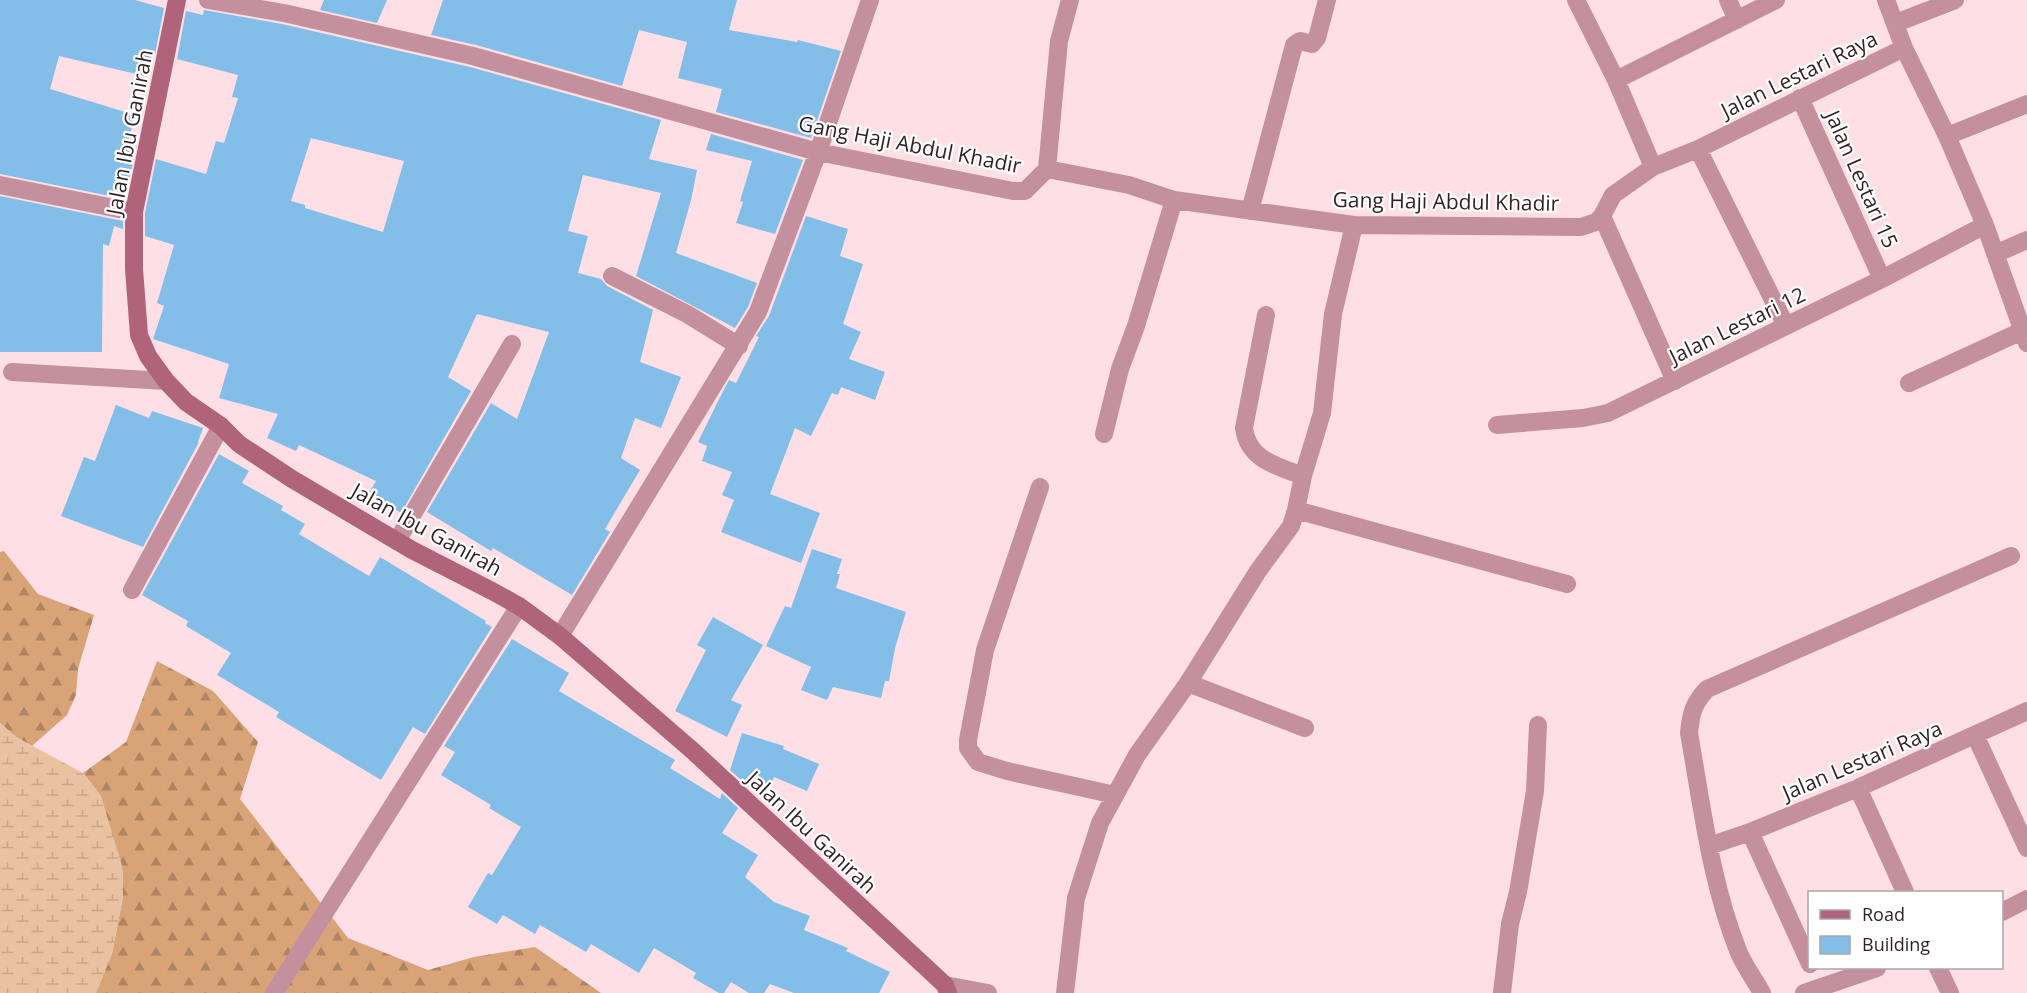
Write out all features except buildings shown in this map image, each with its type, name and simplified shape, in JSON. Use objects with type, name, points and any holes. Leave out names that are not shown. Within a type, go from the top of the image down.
[{"type":"main road","name":"Jalan Ibu Ganirah","points":[[177,0],[134,212],[134,269],[139,335],[148,356],[166,381],[186,402],[221,426],[239,444],[292,479],[397,541],[519,606],[560,636],[693,752],[947,989]]},
{"type":"street","name":"Gang Haji Abdul Khadir","points":[[208,0],[284,13],[473,56],[818,152],[1013,191],[1025,191],[1047,169],[1129,185],[1174,200],[1354,225],[1581,227],[1596,222],[1602,216]]},
{"type":"street","points":[[560,636],[758,312],[818,152],[870,0]]},
{"type":"street","points":[[1047,169],[1059,42],[1070,0]]},
{"type":"street","points":[[1250,211],[1294,45],[1300,42],[1312,44],[1317,38],[1327,0]]},
{"type":"street","points":[[1576,0],[1616,80],[1653,167]]},
{"type":"street","points":[[1728,0],[1737,20]]},
{"type":"street","points":[[1616,80],[1776,0]]},
{"type":"street","points":[[1886,0],[1904,48]]},
{"type":"street","points":[[1896,23],[1955,0]]},
{"type":"street","name":"Jalan Lestari Raya","points":[[1602,216],[1613,195],[1653,167],[1698,149],[1904,48],[1947,136],[1986,225],[2025,337]]},
{"type":"street","name":"Jalan Lestari 15","points":[[1800,98],[1882,279]]},
{"type":"street","points":[[1947,136],[2027,104]]},
{"type":"street","points":[[1698,149],[1785,326]]},
{"type":"street","points":[[0,185],[134,212]]},
{"type":"street","points":[[1104,434],[1120,369],[1136,326],[1174,200]]},
{"type":"street","points":[[1602,216],[1675,381]]},
{"type":"street","points":[[1065,993],[1076,898],[1100,823],[1137,755],[1188,683],[1258,571],[1291,526],[1322,413],[1332,314],[1354,225]]},
{"type":"street","name":"Jalan Lestari 12","points":[[1497,424],[1583,418],[1608,413],[1882,279],[1986,225]]},
{"type":"street","points":[[1995,254],[2027,240]]},
{"type":"street","points":[[612,276],[687,314],[739,346]]},
{"type":"street","points":[[1266,315],[1244,428],[1245,436],[1248,446],[1262,459],[1303,476]]},
{"type":"street","points":[[1909,383],[2025,337]]},
{"type":"street","points":[[397,541],[512,344]]},
{"type":"street","points":[[12,372],[166,381]]},
{"type":"street","points":[[132,590],[221,426]]},
{"type":"street","points":[[1040,487],[985,650],[969,729],[968,748],[978,762],[1007,771],[1115,795]]},
{"type":"street","points":[[1296,510],[1567,584]]},
{"type":"street","points":[[1762,993],[1740,955],[1723,905],[1689,733],[1690,715],[1696,699],[1707,689],[2011,556]]},
{"type":"street","points":[[274,993],[519,606]]},
{"type":"street","points":[[1188,683],[1305,729]]},
{"type":"street","name":"Jalan Lestari Raya","points":[[1711,846],[1858,788],[2027,711]]},
{"type":"street","points":[[1502,993],[1510,924],[1518,892],[1535,791],[1538,725]]},
{"type":"street","points":[[1976,735],[2027,848]]},
{"type":"street","points":[[1858,788],[1905,891]]},
{"type":"street","points":[[1750,832],[1808,962]]},
{"type":"street","points":[[2003,911],[2027,899]]},
{"type":"street","points":[[1810,969],[1812,990],[1875,969]]},
{"type":"street","points":[[1938,969],[1950,993]]},
{"type":"street","points":[[947,989],[988,993]]},
{"type":"green space","points":[[4,551],[38,594],[94,615],[78,669],[76,695],[67,715],[32,746],[16,737],[0,723],[0,552]]},
{"type":"green space","points":[[157,661],[213,691],[258,742],[240,799],[348,938],[428,970],[474,957],[535,947],[601,993],[96,993],[112,953],[123,897],[101,796],[83,773],[126,742]]},
{"type":"green space","points":[[0,723],[16,737],[83,773],[101,796],[123,869],[123,897],[112,953],[96,993],[0,993]]}]
